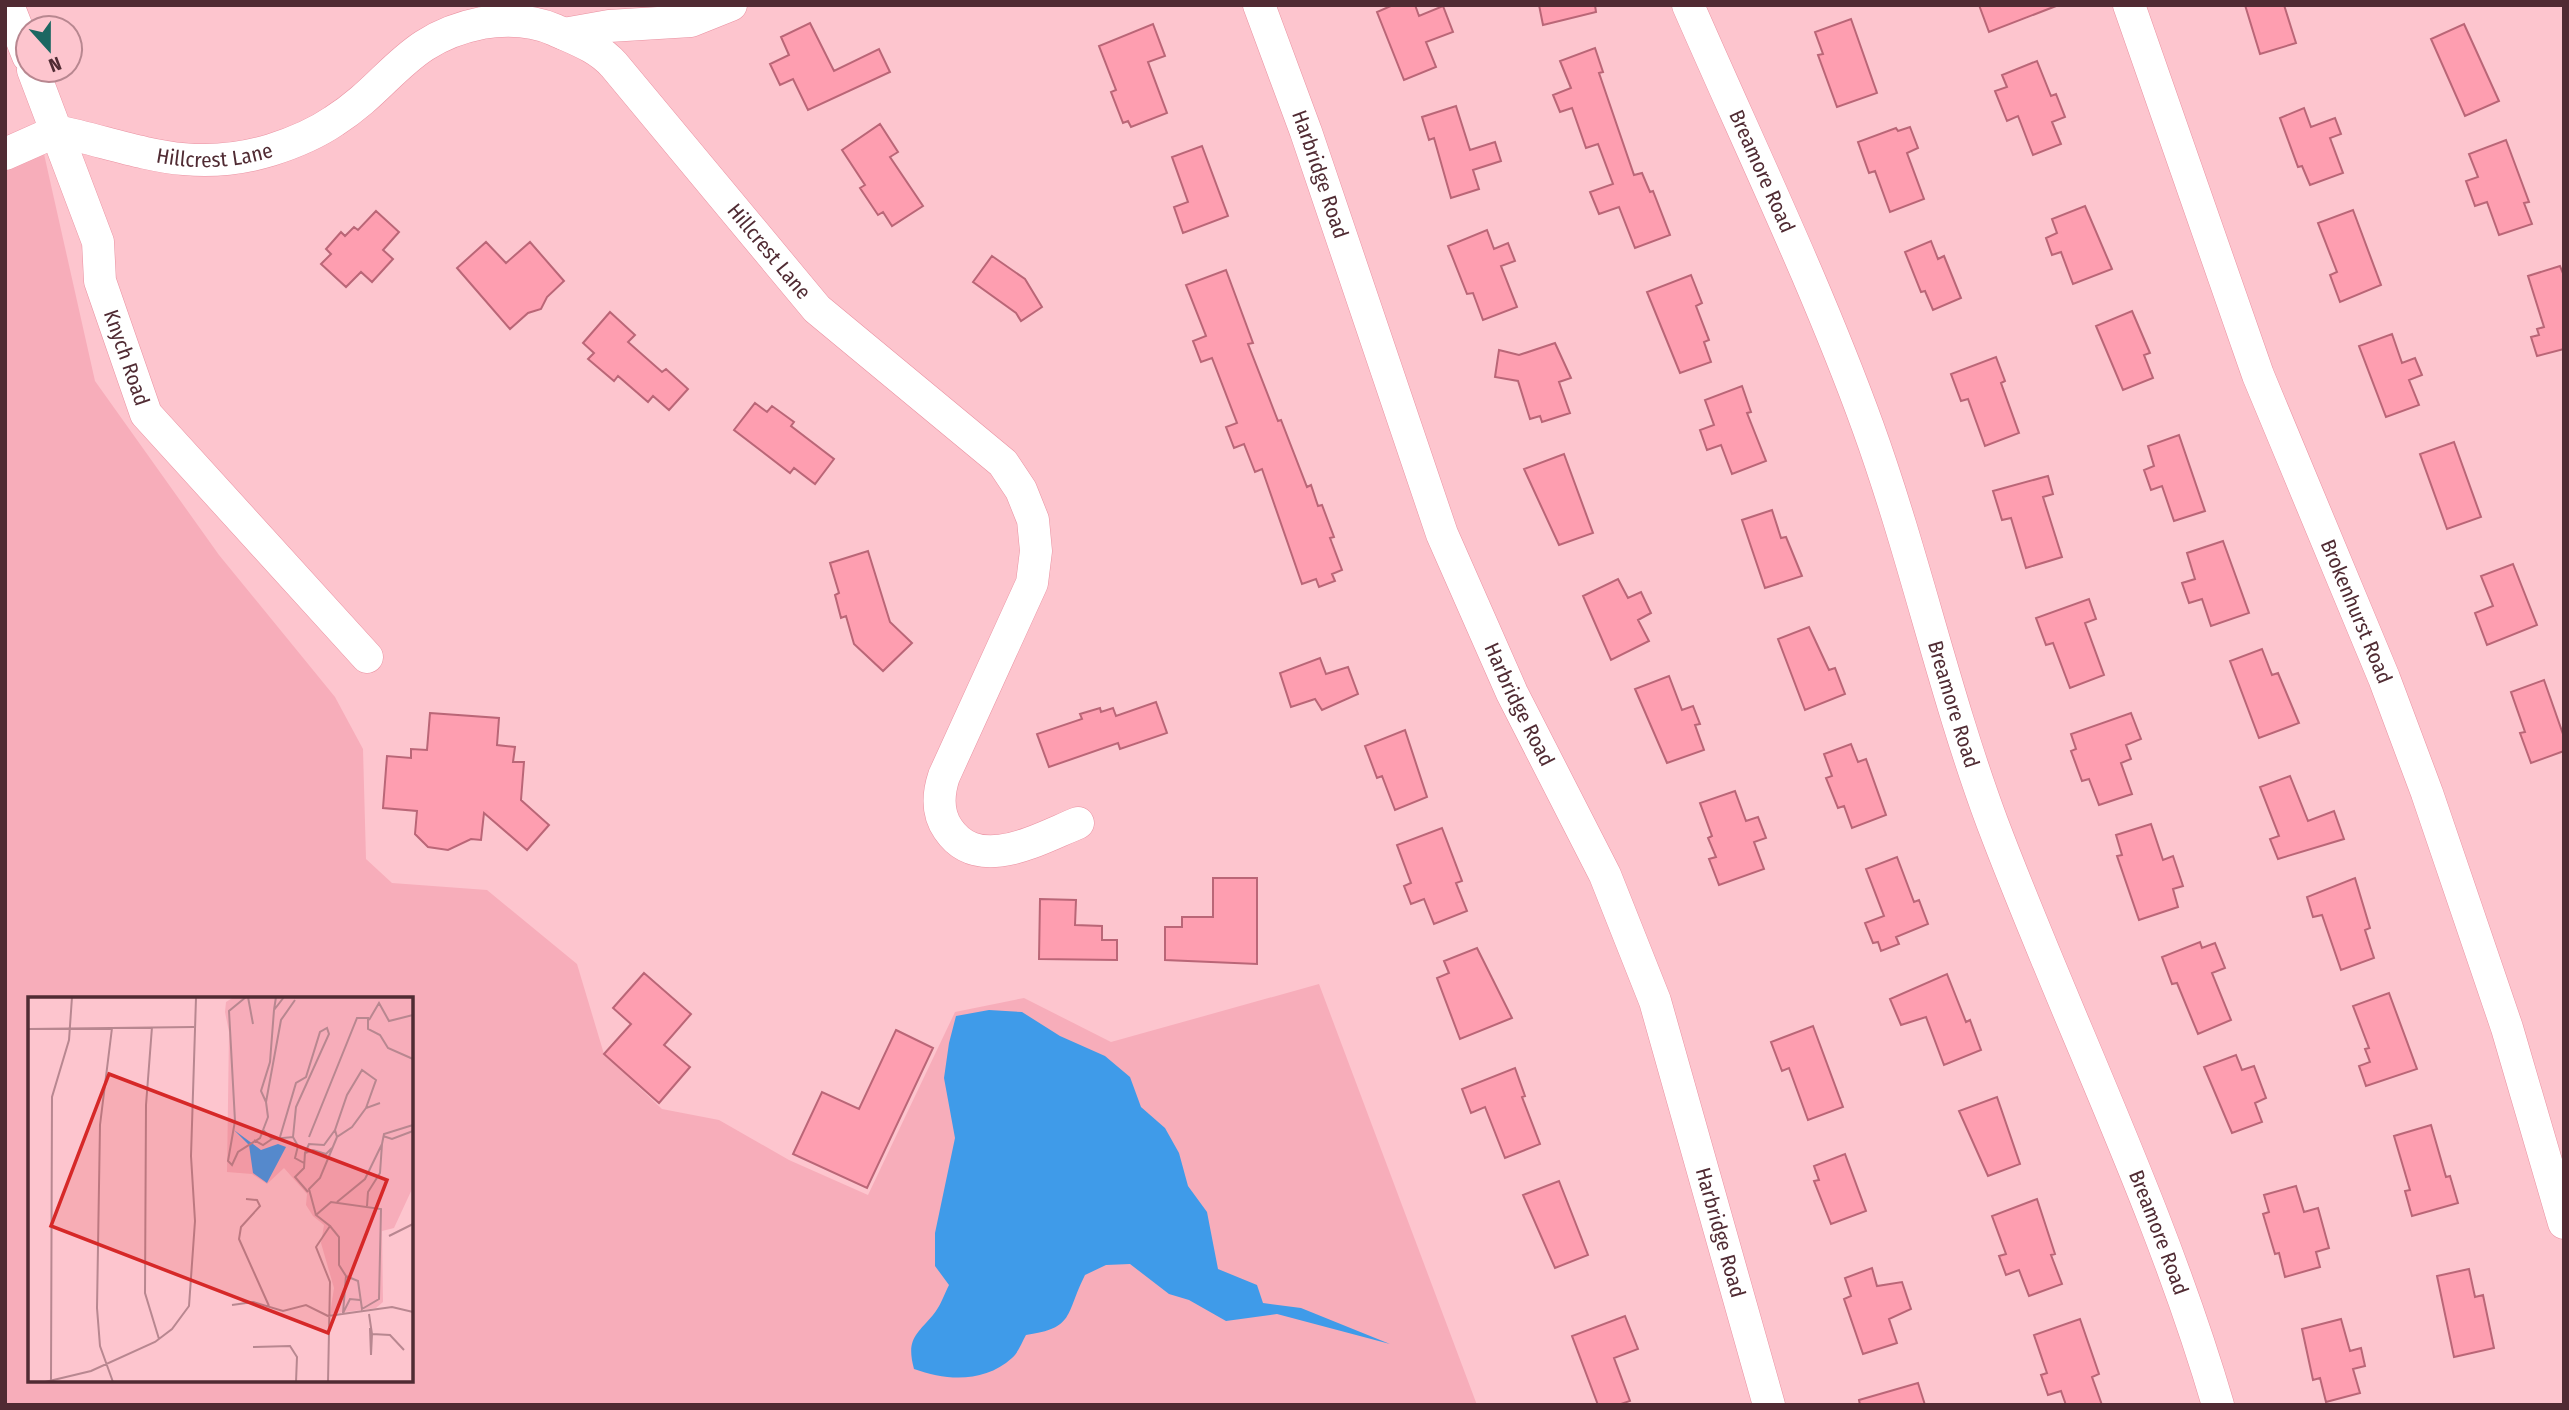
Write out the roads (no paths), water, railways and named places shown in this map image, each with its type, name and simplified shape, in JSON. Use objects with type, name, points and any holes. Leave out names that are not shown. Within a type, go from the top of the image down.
[{"type":"street","points":[[565,34],[609,26],[691,21],[731,5]]},
{"type":"street","name":"Harbridge Road","points":[[1259,5],[1306,132],[1447,547],[1512,693],[1605,875],[1655,1001],[1769,1405]]},
{"type":"street","name":"Breamore Road","points":[[1688,5],[1857,398],[1889,487],[1945,681],[1984,800],[2145,1192],[2182,1290],[2218,1405]]},
{"type":"street","name":"Brokenhurst Road","points":[[2129,5],[2254,362],[2384,678],[2431,805],[2507,1028],[2564,1223]]},
{"type":"street","name":"Hillcrest Lane","points":[[57,131],[154,156],[186,160],[227,159],[278,147],[335,121],[402,60],[435,37],[463,27],[499,21],[533,22],[585,42],[611,62],[817,309],[988,450],[1016,480],[1026,499],[1035,530],[1032,583],[944,776],[940,808],[947,827],[962,843],[990,852],[1011,849],[1078,823]]},
{"type":"street","name":"Knych Road","points":[[39,84],[98,242],[100,281],[146,414],[367,657]]},
{"type":"street","points":[[5,154],[57,131]]},
{"type":"water","points":[[989,1010],[1022,1012],[1060,1036],[1105,1056],[1130,1077],[1141,1107],[1165,1128],[1179,1153],[1188,1186],[1207,1212],[1218,1269],[1257,1285],[1263,1303],[1301,1308],[1390,1344],[1277,1314],[1226,1321],[1189,1300],[1169,1294],[1130,1264],[1106,1265],[1085,1275],[1070,1310],[1061,1323],[1042,1332],[1026,1335],[1014,1356],[990,1372],[977,1376],[952,1377],[914,1369],[911,1351],[914,1338],[940,1305],[949,1285],[935,1266],[935,1233],[955,1138],[944,1078],[949,1043],[956,1016]]}]
